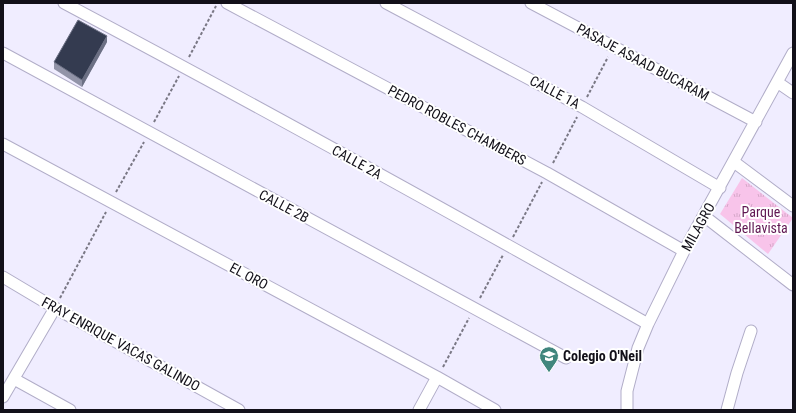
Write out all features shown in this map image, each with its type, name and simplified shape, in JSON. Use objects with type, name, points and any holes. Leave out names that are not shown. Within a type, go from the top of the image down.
[{"type":"street","name":"CALLE 2A","points":[[64,3],[184,66],[509,245],[648,324]]},
{"type":"street","name":"PEDRO ROBLES CHAMBERS","points":[[227,3],[547,173],[684,251]]},
{"type":"street","name":"CALLE 1A","points":[[386,3],[582,107],[720,188]]},
{"type":"street","name":"PASAJE ASAAD BUCARAM","points":[[531,3],[756,122]]},
{"type":"street","name":"MILAGRO","points":[[627,410],[627,391],[638,348],[648,324],[684,251],[793,53]]},
{"type":"street","name":"CALLE 2B","points":[[3,54],[566,358]]},
{"type":"street","points":[[777,82],[793,93]]},
{"type":"street","name":"EL ORO","points":[[3,144],[437,377],[495,410]]},
{"type":"street","points":[[734,162],[793,206]]},
{"type":"street","points":[[704,216],[793,285]]},
{"type":"street","name":"FRAY ENRIQUE VACAS GALINDO","points":[[3,277],[55,308],[239,410]]},
{"type":"street","points":[[3,398],[55,308]]},
{"type":"street","points":[[727,410],[737,373],[752,331]]},
{"type":"street","points":[[418,410],[437,377]]},
{"type":"street","points":[[14,378],[70,410]]},
{"type":"path","points":[[55,308],[218,3]]},
{"type":"path","points":[[437,377],[614,47]]},
{"type":"green space","name":"Parque Bellavista","points":[[742,178],[793,218],[768,254],[720,214]]},
{"type":"building","points":[[78,20],[107,36],[82,80],[54,62]]},
{"type":"place","name":"Colegio O'Neil","points":[[549,373]]}]
